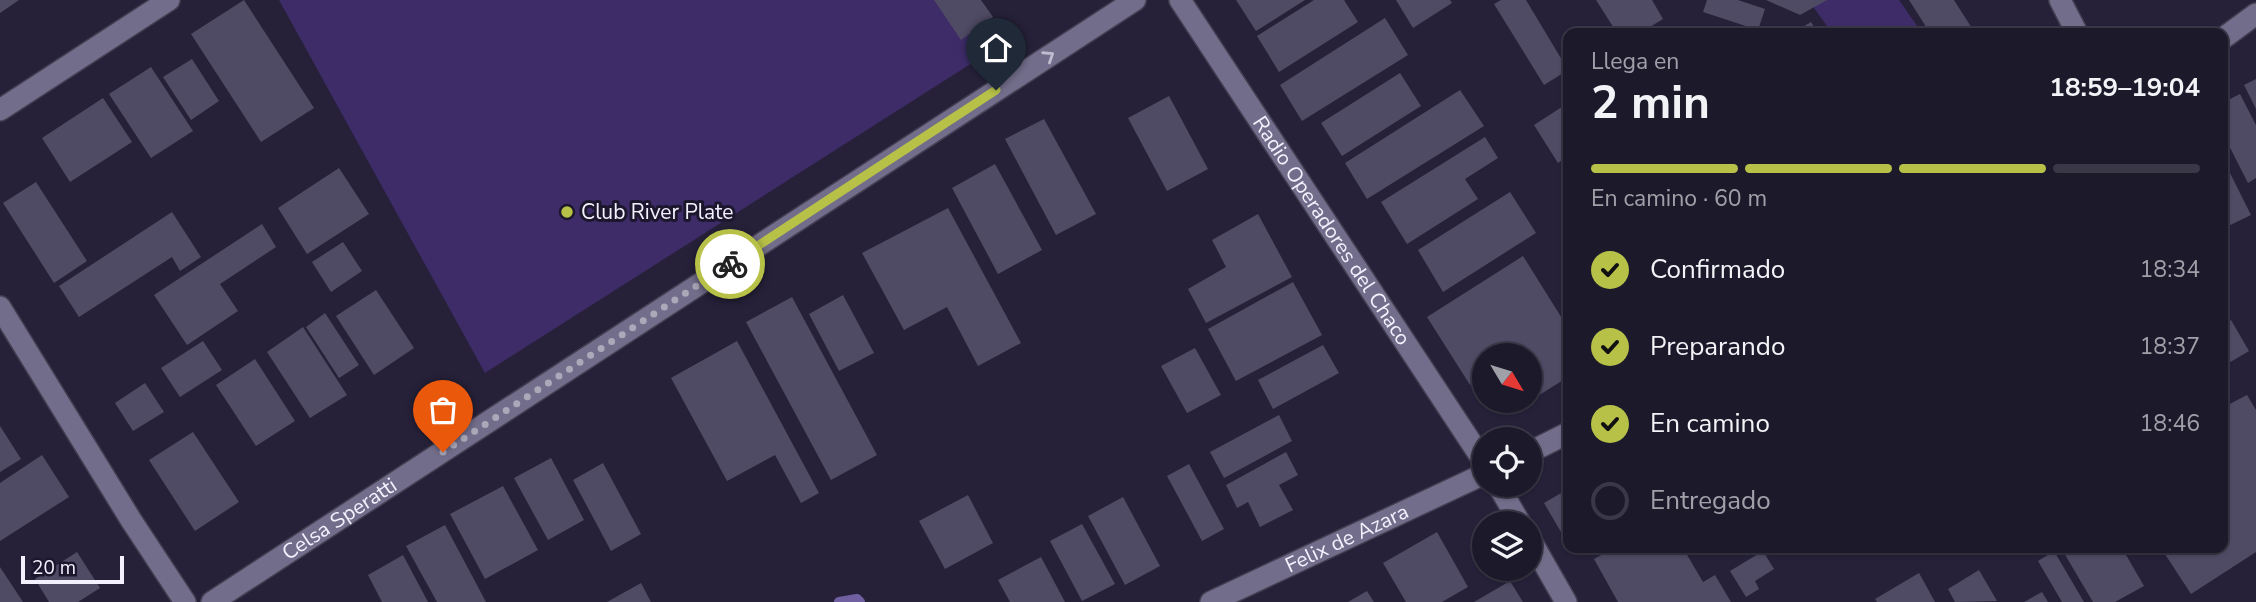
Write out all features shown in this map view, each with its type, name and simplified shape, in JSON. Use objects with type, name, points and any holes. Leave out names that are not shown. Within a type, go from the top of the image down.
[{"type":"street","points":[[0,110],[169,0]]},
{"type":"street","name":"Celsa Speratti","points":[[212,602],[1135,0]]},
{"type":"street","name":"Radio Operadores del Chaco","points":[[1180,0],[1472,444]]},
{"type":"street","points":[[2060,0],[2074,28]]},
{"type":"street","points":[[2228,35],[2256,14]]},
{"type":"street","points":[[0,307],[131,520],[185,602]]},
{"type":"street","points":[[1542,446],[1563,436]]},
{"type":"street","name":"Felix de Azara","points":[[1211,602],[1472,480]]},
{"type":"street","points":[[1542,560],[1566,602]]},
{"type":"shaded area","name":"Club River Plate","points":[[279,0],[963,0],[991,51],[485,373]]},
{"type":"shaded area","points":[[1819,0],[1899,0],[1919,28],[1828,28],[1812,5]]},
{"type":"building","points":[[0,0],[19,0],[0,13]]},
{"type":"building","points":[[244,0],[314,108],[261,142],[191,34]]},
{"type":"building","points":[[934,0],[981,0],[993,17],[961,40]]},
{"type":"building","points":[[1236,0],[1305,0],[1256,31]]},
{"type":"building","points":[[1314,0],[1344,0],[1358,22],[1279,72],[1257,36]]},
{"type":"building","points":[[1396,0],[1450,0],[1452,3],[1413,28]]},
{"type":"building","points":[[1501,0],[1526,0],[1563,62],[1563,73],[1544,85],[1494,4]]},
{"type":"building","points":[[1596,0],[1652,0],[1663,19],[1648,28],[1614,28]]},
{"type":"building","points":[[1707,0],[1738,0],[1765,9],[1759,28],[1703,12]]},
{"type":"building","points":[[1766,0],[1827,0],[1800,15]]},
{"type":"building","points":[[1909,0],[1954,0],[1972,28],[1927,28]]},
{"type":"building","points":[[1385,18],[1408,55],[1302,121],[1280,85]]},
{"type":"building","points":[[1811,22],[1815,28],[1801,28]]},
{"type":"building","points":[[192,59],[219,101],[191,120],[163,77]]},
{"type":"building","points":[[151,67],[193,131],[151,158],[109,94]]},
{"type":"building","points":[[1400,73],[1421,106],[1342,156],[1321,123]]},
{"type":"building","points":[[2256,79],[2256,109],[2244,85]]},
{"type":"building","points":[[1460,90],[1484,126],[1367,199],[1345,163]]},
{"type":"building","points":[[2240,94],[2256,125],[2256,178],[2248,183],[2228,144],[2228,100]]},
{"type":"building","points":[[1169,96],[1208,169],[1167,191],[1128,118]]},
{"type":"building","points":[[103,98],[132,142],[70,182],[42,138]]},
{"type":"building","points":[[1563,106],[1563,160],[1558,163],[1534,125]]},
{"type":"building","points":[[1044,119],[1096,214],[1056,235],[1005,139]]},
{"type":"building","points":[[1485,137],[1498,158],[1465,179],[1478,199],[1407,244],[1381,202]]},
{"type":"building","points":[[995,164],[1042,250],[998,274],[952,188]]},
{"type":"building","points":[[339,168],[369,214],[307,254],[278,208]]},
{"type":"building","points":[[2228,169],[2251,215],[2228,226]]},
{"type":"building","points":[[36,182],[87,261],[54,283],[3,203]]},
{"type":"building","points":[[1510,192],[1536,233],[1443,292],[1418,250]]},
{"type":"building","points":[[948,208],[1021,343],[978,366],[947,307],[904,330],[862,253]]},
{"type":"building","points":[[172,212],[201,257],[180,271],[172,257],[79,317],[59,286]]},
{"type":"building","points":[[1258,214],[1292,277],[1206,323],[1188,289],[1226,267],[1212,240]]},
{"type":"building","points":[[262,224],[276,247],[220,284],[238,311],[187,345],[154,295]]},
{"type":"building","points":[[343,242],[362,271],[331,292],[312,262]]},
{"type":"building","points":[[1523,256],[1563,320],[1563,380],[1542,393],[1542,343],[1472,343],[1470,385],[1427,317]]},
{"type":"building","points":[[1293,282],[1322,335],[1236,381],[1208,329]]},
{"type":"building","points":[[376,290],[414,348],[374,375],[336,316]]},
{"type":"building","points":[[843,295],[874,353],[839,371],[809,314]]},
{"type":"building","points":[[792,297],[877,455],[831,480],[746,322]]},
{"type":"building","points":[[325,313],[359,365],[339,378],[306,327]]},
{"type":"building","points":[[2231,320],[2249,351],[2228,363],[2228,322]]},
{"type":"building","points":[[303,327],[347,395],[310,418],[267,352]]},
{"type":"building","points":[[203,341],[222,370],[180,397],[161,368]]},
{"type":"building","points":[[737,341],[819,493],[801,503],[775,455],[727,481],[671,378]]},
{"type":"building","points":[[1323,345],[1339,373],[1273,409],[1258,380]]},
{"type":"building","points":[[1195,348],[1221,395],[1187,413],[1161,366]]},
{"type":"building","points":[[255,359],[295,421],[256,446],[216,385]]},
{"type":"building","points":[[145,383],[164,412],[133,431],[115,403]]},
{"type":"building","points":[[2247,395],[2256,410],[2256,552],[2191,594],[2164,553],[2228,553],[2228,405]]},
{"type":"building","points":[[1279,415],[1292,441],[1224,478],[1210,452]]},
{"type":"building","points":[[0,426],[21,459],[0,472]]},
{"type":"building","points":[[193,432],[239,502],[195,531],[149,460]]},
{"type":"building","points":[[1286,452],[1298,475],[1279,485],[1293,510],[1260,527],[1248,502],[1237,508],[1226,485]]},
{"type":"building","points":[[42,455],[69,497],[0,541],[0,483]]},
{"type":"building","points":[[551,458],[584,520],[548,540],[514,478]]},
{"type":"building","points":[[603,463],[641,534],[611,551],[573,480]]},
{"type":"building","points":[[1189,464],[1224,529],[1202,541],[1167,476]]},
{"type":"building","points":[[503,486],[538,550],[485,579],[450,514]]},
{"type":"building","points":[[1563,492],[1563,535],[1544,503]]},
{"type":"building","points":[[968,495],[993,543],[945,569],[919,521]]},
{"type":"building","points":[[1123,497],[1160,566],[1125,585],[1088,516]]},
{"type":"building","points":[[1082,524],[1115,584],[1082,601],[1050,541]]},
{"type":"building","points":[[445,525],[486,602],[437,602],[406,546]]},
{"type":"building","points":[[1437,532],[1468,587],[1442,602],[1406,602],[1383,563]]},
{"type":"building","points":[[77,552],[100,588],[78,602],[49,602],[35,579]]},
{"type":"building","points":[[1605,553],[1686,553],[1703,582],[1715,575],[1731,602],[1618,602],[1594,559]]},
{"type":"building","points":[[1760,553],[1764,553],[1774,569],[1755,581],[1759,589],[1746,597],[1730,571]]},
{"type":"building","points":[[2055,553],[2084,602],[2062,602],[2038,561]]},
{"type":"building","points":[[2064,553],[2125,553],[2144,586],[2115,602],[2093,602]]},
{"type":"building","points":[[403,555],[428,602],[382,602],[368,575]]},
{"type":"building","points":[[1041,557],[1065,602],[1010,602],[998,580]]},
{"type":"building","points":[[0,567],[23,602],[0,602]]},
{"type":"building","points":[[1979,570],[1997,601],[1955,602],[1948,589]]},
{"type":"building","points":[[1919,573],[1935,602],[1877,602],[1875,599]]},
{"type":"building","points":[[1510,581],[1523,602],[1474,602]]},
{"type":"building","points":[[641,583],[651,602],[607,602]]},
{"type":"building","points":[[1367,591],[1374,602],[1348,602]]},
{"type":"building","points":[[2042,592],[2048,602],[2024,602]]},
{"type":"waterway","points":[[839,602],[857,599],[860,602]]},
{"type":"way so far","points":[[443,452],[730,264]]},
{"type":"place","name":"Club River Plate","points":[[567,212]]},
{"type":"route","points":[[730,264],[996,90]]}]
